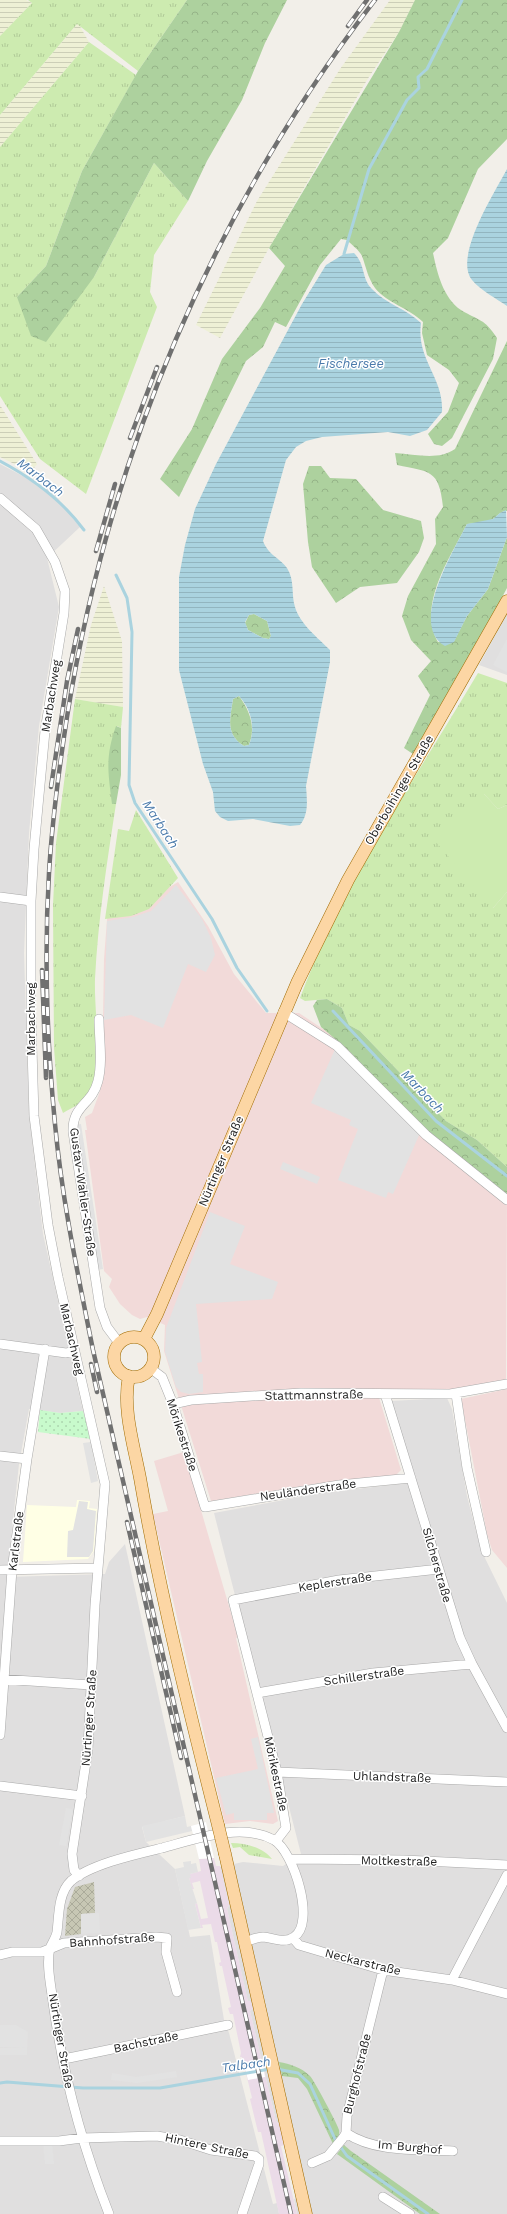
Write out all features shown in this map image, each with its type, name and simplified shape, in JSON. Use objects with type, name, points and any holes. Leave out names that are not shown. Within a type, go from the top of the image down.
[{"type":"main road","name":"Oberboihinger Straße","points":[[296,982],[348,880],[507,601]]},
{"type":"main road","name":"Nürtinger Straße","points":[[144,1339],[157,1314],[296,982]]},
{"type":"main road","points":[[131,1337],[144,1339],[153,1350],[154,1359],[150,1368],[141,1375],[129,1376],[119,1370],[115,1363],[114,1352],[119,1344],[131,1337]]},
{"type":"main road","points":[[129,1376],[126,1389],[146,1514],[200,1756],[225,1854],[306,2214]]},
{"type":"street","name":"Marbachweg","points":[[0,498],[36,529],[55,562],[64,591],[64,613],[45,731],[31,901],[31,1069],[34,1116],[48,1225],[74,1351],[105,1484],[100,1557]]},
{"type":"street","points":[[0,897],[31,901]]},
{"type":"street","points":[[283,1012],[337,1046],[426,1135],[507,1200]]},
{"type":"street","name":"Gustav-Wahler-Straße","points":[[99,1019],[98,1082],[93,1096],[74,1116],[73,1132],[100,1308],[107,1327],[119,1344]]},
{"type":"street","points":[[0,1344],[66,1353],[74,1351]]},
{"type":"street","name":"Karlstraße","points":[[0,1735],[2,1680],[12,1570],[26,1459],[45,1349]]},
{"type":"street","name":"Mörikestraße","points":[[150,1368],[162,1377],[173,1404],[205,1507]]},
{"type":"street","name":"Stattmannstraße","points":[[173,1404],[191,1400],[300,1393],[456,1394],[507,1384]]},
{"type":"street","name":"Silcherstraße","points":[[385,1394],[412,1478],[451,1612],[472,1664],[507,1728]]},
{"type":"street","points":[[456,1394],[467,1468],[486,1552]]},
{"type":"street","points":[[0,1456],[26,1459]]},
{"type":"street","name":"Neuländerstraße","points":[[205,1507],[331,1486],[412,1478]]},
{"type":"street","name":"Nürtinger Straße","points":[[100,1557],[98,1568],[88,1749],[72,1854],[74,1870],[78,1876],[65,1888],[61,1899],[55,1939],[50,1947],[51,1989],[67,2082],[82,2138],[109,2214]]},
{"type":"street","points":[[0,1570],[98,1568]]},
{"type":"street","name":"Keplerstraße","points":[[232,1600],[339,1580],[439,1568]]},
{"type":"street","name":"Mörikestraße","points":[[232,1600],[277,1772],[286,1828],[276,1841]]},
{"type":"street","name":"Schillerstraße","points":[[257,1693],[373,1673],[472,1664]]},
{"type":"street","points":[[2,1680],[91,1685]]},
{"type":"street","name":"Uhlandstraße","points":[[277,1772],[507,1782]]},
{"type":"street","points":[[0,1786],[82,1796]]},
{"type":"street","points":[[78,1876],[100,1867],[147,1852],[225,1834],[252,1833],[276,1841],[291,1859],[297,1877],[303,1912],[300,1930],[293,1938],[281,1941],[262,1937],[245,1942]]},
{"type":"street","name":"Moltkestraße","points":[[291,1859],[404,1860],[507,1865]]},
{"type":"street","points":[[452,1980],[507,1875]]},
{"type":"street","name":"Bahnhofstraße","points":[[50,1947],[71,1942],[156,1937],[167,1938],[166,1952],[177,1992]]},
{"type":"street","name":"Neckarstraße","points":[[293,1938],[299,1945],[384,1970],[452,1980],[507,1994]]},
{"type":"street","points":[[0,1954],[12,1952],[39,1953],[50,1947]]},
{"type":"street","name":"Burghofstraße","points":[[312,2163],[326,2158],[338,2145],[346,2133],[347,2116],[384,1970]]},
{"type":"street","name":"Bachstraße","points":[[64,2059],[228,2025]]},
{"type":"street","name":"Im Burghof","points":[[346,2133],[366,2143],[383,2147],[453,2151]]},
{"type":"street","name":"Hintere Straße","points":[[0,2141],[59,2141],[82,2138],[157,2136],[180,2140],[211,2150],[255,2156],[259,2160],[242,2214]]},
{"type":"street","points":[[383,2197],[410,2214]]},
{"type":"shaded area","points":[[0,0],[26,0],[32,3],[0,36]]},
{"type":"shaded area","points":[[390,0],[415,0],[399,32],[367,80],[269,248],[220,338],[196,325],[257,201],[340,69]]},
{"type":"shaded area","points":[[78,23],[89,42],[0,147],[0,115]]},
{"type":"shaded area","points":[[0,405],[37,464],[31,472],[0,457]]},
{"type":"shaded area","points":[[0,464],[53,492],[80,527],[47,558],[59,607],[39,726],[29,833],[24,953],[29,1115],[43,1234],[83,1411],[60,1413],[29,1409],[19,1464],[7,1577],[105,1574],[109,1562],[125,1544],[185,1816],[142,1827],[146,1842],[175,1869],[190,1937],[210,1935],[224,2020],[229,2033],[273,2204],[277,2203],[279,2214],[0,2214]]},
{"type":"shaded area","points":[[104,586],[122,641],[123,707],[75,699],[91,625]]},
{"type":"shaded area","points":[[507,614],[507,675],[479,665]]},
{"type":"shaded area","points":[[507,639],[507,672],[493,665]]},
{"type":"shaded area","points":[[178,882],[208,926],[234,974],[266,1013],[299,1013],[341,1041],[507,1195],[506,1380],[450,1390],[377,1391],[401,1470],[395,1476],[321,1483],[211,1501],[164,1351],[165,1325],[147,1317],[140,1319],[132,1315],[120,1304],[109,1287],[112,1279],[104,1271],[85,1130],[87,1130],[85,1117],[92,1113],[100,1091],[102,1077],[104,959],[108,907],[158,894]]},
{"type":"shaded area","points":[[176,885],[202,919],[211,938],[215,955],[206,972],[188,964],[163,1028],[131,1015],[104,1020],[107,921],[133,917],[151,911]]},
{"type":"shaded area","points":[[336,1047],[420,1133],[393,1194],[388,1192],[386,1198],[338,1180],[358,1129],[349,1125],[351,1120],[311,1103]]},
{"type":"shaded area","points":[[81,1124],[103,1269],[97,1270],[76,1125]]},
{"type":"shaded area","points":[[283,1162],[320,1177],[317,1184],[280,1169]]},
{"type":"shaded area","points":[[210,1212],[245,1226],[230,1264],[278,1282],[272,1299],[196,1304],[202,1362],[197,1363],[199,1374],[203,1374],[203,1392],[189,1394],[181,1392],[176,1387],[165,1352],[166,1328]]},
{"type":"shaded area","points":[[507,1389],[507,1568],[492,1550],[487,1534],[461,1399]]},
{"type":"shaded area","points":[[447,1398],[452,1409],[467,1496],[481,1550],[507,1603],[507,2214],[297,2214],[294,2199],[297,2198],[281,2125],[276,2121],[250,2011],[253,2009],[251,2001],[248,2002],[227,1909],[229,1905],[220,1867],[243,1862],[283,1866],[301,1854],[214,1513],[322,1493],[416,1482],[390,1401]]},
{"type":"shaded area","points":[[91,1442],[98,1481],[91,1483],[83,1443]]},
{"type":"shaded area","points":[[184,1452],[238,1637],[236,1638],[278,1821],[273,1824],[250,1821],[225,1824],[153,1514],[168,1511],[154,1461]]},
{"type":"shaded area","points":[[77,1500],[90,1501],[89,1508],[97,1509],[94,1551],[88,1559],[23,1562],[27,1505],[76,1507]]},
{"type":"shaded area","points":[[79,1501],[88,1502],[87,1509],[96,1511],[93,1551],[89,1557],[67,1557],[68,1531],[73,1530]]},
{"type":"shaded area","points":[[258,1737],[274,1813],[267,1813],[267,1820],[234,1820],[234,1813],[226,1815],[216,1778],[258,1769],[251,1739]]},
{"type":"shaded area","points":[[66,1808],[73,1809],[66,1846],[59,1845]]},
{"type":"shaded area","points":[[185,1816],[187,1827],[191,1826],[192,1831],[146,1842],[142,1826]]},
{"type":"shaded area","points":[[214,1858],[216,1866],[220,1866],[229,1905],[227,1909],[248,2001],[251,2001],[253,2009],[250,2011],[276,2121],[281,2125],[285,2145],[281,2146],[297,2214],[279,2214],[261,2132],[258,2132],[250,2099],[252,2098],[242,2057],[240,2057],[241,2053],[233,2014],[230,2014],[228,2008],[231,2007],[222,1966],[220,1966],[219,1963],[221,1962],[217,1942],[215,1942],[211,1924],[202,1925],[203,1928],[201,1928],[195,1904],[197,1903],[201,1919],[208,1918],[200,1881],[192,1883],[194,1889],[192,1889],[189,1878],[190,1874],[201,1871],[199,1859]]},
{"type":"shaded area","points":[[191,1861],[191,1864],[196,1863],[198,1872],[190,1874],[191,1878],[189,1878],[197,1903],[195,1904],[201,1928],[188,1930],[175,1869],[184,1867],[183,1862]]},
{"type":"shaded area","points":[[94,1882],[95,1913],[81,1914],[81,1934],[65,1936],[67,1909],[75,1887]]},
{"type":"shaded area","points":[[99,1913],[100,1933],[81,1934],[81,1914]]},
{"type":"shaded area","points":[[0,2025],[16,2025],[28,2032],[27,2048],[0,2047]]},
{"type":"shaded area","points":[[0,2048],[27,2048],[27,2055],[0,2055]]},
{"type":"shaded area","points":[[176,2071],[177,2077],[137,2083],[111,2080],[112,2073],[136,2077]]},
{"type":"shaded area","points":[[43,2143],[52,2143],[54,2164],[45,2164]]},
{"type":"green space","points":[[28,0],[187,0],[138,71],[77,24],[0,115],[0,36],[32,3]]},
{"type":"green space","points":[[187,0],[287,0],[265,43],[242,100],[207,161],[188,201],[154,163],[94,277],[46,342],[31,336],[17,297],[46,266],[82,171],[138,71]]},
{"type":"green space","points":[[415,0],[507,0],[507,139],[478,169],[448,238],[433,253],[439,276],[445,292],[450,299],[461,310],[485,323],[497,338],[493,359],[452,438],[442,446],[434,444],[428,434],[448,412],[459,383],[449,370],[427,355],[422,333],[423,322],[386,298],[375,288],[367,272],[361,254],[347,240],[341,239],[320,265],[286,327],[275,322],[263,347],[246,361],[179,497],[160,479],[192,429],[222,359],[260,308],[285,266],[269,248],[399,32]]},
{"type":"green space","points":[[89,42],[136,75],[82,171],[46,266],[17,297],[94,277],[154,163],[188,201],[154,255],[150,292],[157,307],[86,494],[40,459],[0,396],[0,147]]},
{"type":"green space","points":[[507,341],[507,511],[501,512],[487,522],[467,524],[452,552],[438,582],[433,597],[431,613],[433,628],[438,642],[454,641],[467,616],[488,589],[507,537],[507,588],[477,644],[413,754],[404,748],[430,695],[418,676],[431,661],[411,640],[402,616],[408,596],[436,544],[435,519],[443,507],[439,485],[431,474],[418,469],[397,465],[395,453],[434,456],[448,453],[455,449]]},
{"type":"green space","points":[[309,466],[321,466],[330,478],[356,479],[383,510],[421,521],[424,538],[419,552],[397,583],[360,587],[336,603],[312,567],[308,542],[303,484]]},
{"type":"green space","points":[[254,614],[267,621],[271,636],[269,639],[263,638],[248,630],[245,623],[249,615]]},
{"type":"green space","points":[[478,673],[507,683],[507,805],[498,809],[484,794],[493,908],[507,892],[507,1167],[477,1140],[446,1121],[360,1031],[349,1025],[342,1008],[327,999],[305,1001],[300,998],[318,955],[359,872]]},
{"type":"green space","points":[[239,696],[249,713],[252,726],[249,745],[244,746],[234,736],[230,726],[233,699]]},
{"type":"green space","points":[[75,699],[123,707],[121,728],[117,726],[112,804],[116,804],[103,891],[96,957],[96,1065],[94,1078],[88,1095],[85,1099],[63,1113],[58,1100],[54,1048],[53,905],[56,843]]},
{"type":"green space","points":[[116,726],[121,728],[121,775],[116,804],[112,804],[108,765],[110,747]]},
{"type":"green space","points":[[484,794],[498,809],[507,805],[507,892],[493,908],[436,842]]},
{"type":"green space","points":[[136,810],[178,878],[149,909],[131,916],[105,919],[118,829],[129,831]]},
{"type":"green space","points":[[327,999],[342,1008],[349,1025],[360,1031],[446,1121],[477,1140],[507,1167],[507,1198],[426,1133],[347,1049],[321,1027],[313,1006],[317,1000]]},
{"type":"green space","points":[[40,1410],[60,1413],[83,1411],[91,1439],[38,1432]]},
{"type":"green space","points":[[231,1843],[253,1846],[264,1851],[272,1859],[249,1855],[240,1847],[233,1848]]},
{"type":"green space","points":[[279,2062],[299,2068],[307,2073],[312,2079],[339,2130],[339,2136],[333,2144],[307,2089],[298,2078],[282,2076]]},
{"type":"green space","points":[[344,2145],[440,2214],[420,2214],[337,2154]]},
{"type":"water","points":[[507,169],[507,306],[475,284],[468,270],[468,256],[478,224]]},
{"type":"water","name":"Fischersee","points":[[354,253],[360,262],[366,280],[372,289],[390,303],[421,323],[422,348],[439,389],[442,412],[427,430],[410,436],[388,432],[322,437],[306,441],[296,447],[286,460],[263,541],[268,550],[287,568],[291,577],[297,613],[310,630],[330,650],[330,662],[306,786],[306,812],[300,825],[290,826],[253,819],[228,821],[220,817],[215,811],[213,792],[203,764],[179,670],[179,577],[185,545],[195,509],[216,464],[302,304],[326,265],[344,254]],"holes":[[[254,614],[267,621],[271,636],[269,639],[263,638],[248,630],[245,622],[249,615]],[[239,696],[247,707],[252,725],[249,745],[244,746],[234,736],[230,726],[233,699]]]},
{"type":"water","points":[[506,510],[507,537],[488,589],[467,616],[454,642],[445,646],[435,636],[431,622],[432,605],[437,587],[445,568],[467,524],[493,519]]},
{"type":"pier","points":[[206,1822],[214,1858],[199,1859],[191,1826]]},
{"type":"pier","points":[[263,2064],[265,2077],[248,2080],[245,2068]]},
{"type":"waterway","points":[[344,254],[369,169],[407,100],[419,88],[418,77],[427,69],[462,0]]},
{"type":"waterway","name":"Marbach","points":[[0,461],[35,482],[56,499],[84,530]]},
{"type":"waterway","name":"Marbach","points":[[116,575],[127,598],[132,632],[129,785],[135,803],[212,919],[237,968],[267,1011]]},
{"type":"waterway","name":"Marbach","points":[[333,1011],[436,1121],[507,1176]]},
{"type":"waterway","name":"Talbach","points":[[0,2083],[7,2082],[83,2088],[160,2088],[270,2069]]},
{"type":"waterway","name":"Talbach","points":[[276,2069],[298,2073],[310,2084],[335,2139],[347,2156],[428,2214]]},
{"type":"railway","points":[[348,26],[367,0]]},
{"type":"railway","points":[[291,2214],[93,1350],[76,1266],[62,1181],[52,1093],[47,999],[47,904],[52,834],[67,717],[86,620],[110,524],[140,430],[176,339],[217,250],[264,164],[317,80],[375,0]]},
{"type":"railway","points":[[130,438],[157,367]]},
{"type":"railway","points":[[96,551],[115,484]]},
{"type":"railway","points":[[51,787],[67,681],[78,629]]},
{"type":"railway","points":[[42,970],[46,1078]]},
{"type":"railway","points":[[91,1364],[97,1392]]},
{"type":"railway","points":[[127,1522],[181,1758]]}]
